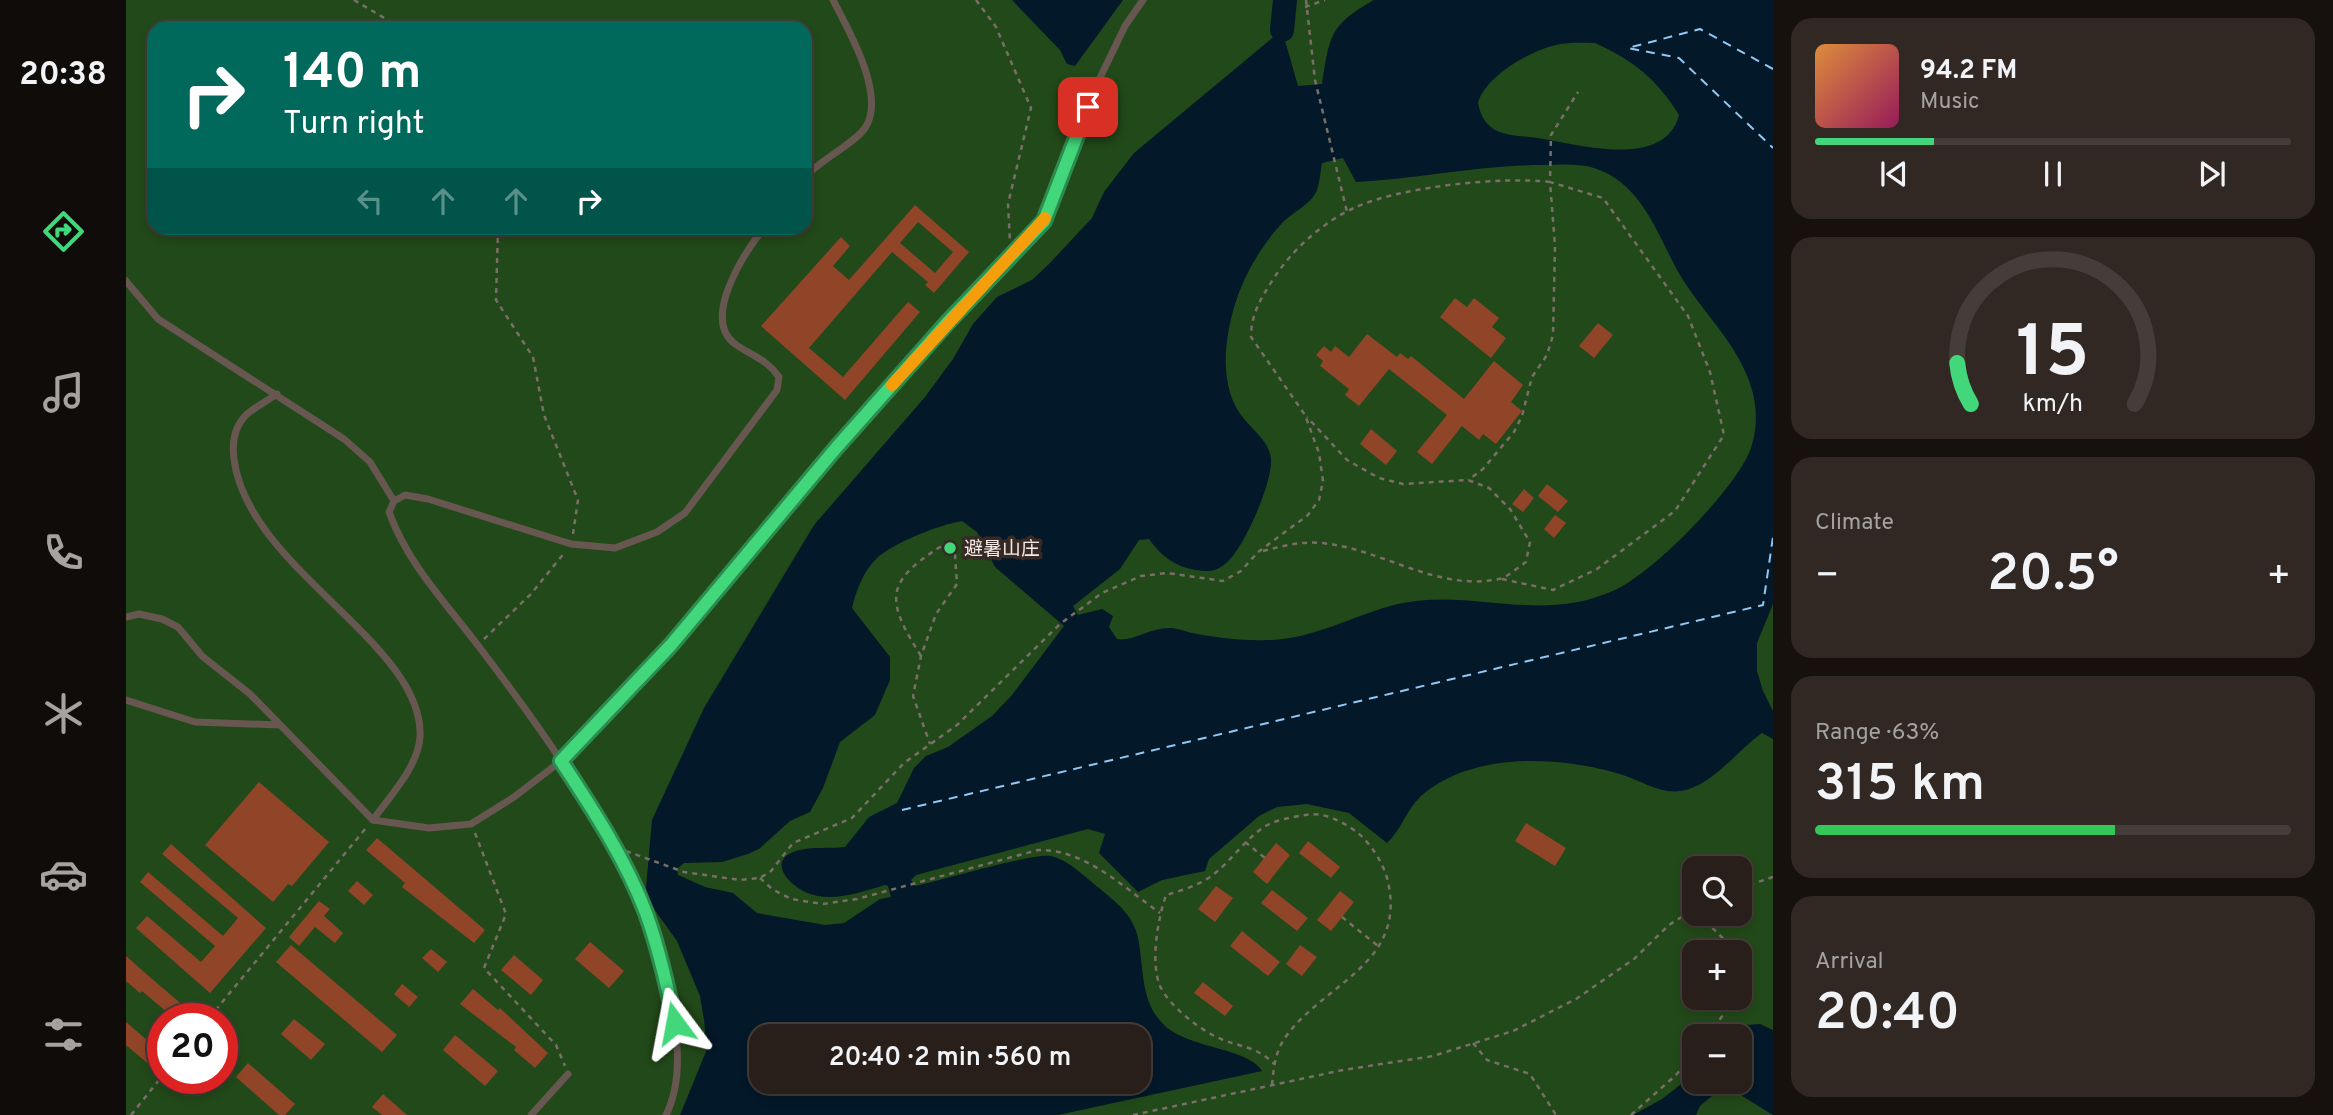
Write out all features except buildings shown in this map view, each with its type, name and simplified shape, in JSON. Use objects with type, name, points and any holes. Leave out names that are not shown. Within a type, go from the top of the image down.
[{"type":"lane","points":[[812,171],[865,128],[871,104],[863,58],[833,0]]},
{"type":"lane","points":[[126,617],[139,614],[178,627],[202,656],[250,694],[373,820],[429,828],[471,824],[514,797],[561,761],[671,645],[836,448],[1044,221],[1097,84],[1125,26],[1143,0]]},
{"type":"lane","points":[[666,1115],[678,1067],[675,1023],[662,965],[645,911],[613,847],[561,761],[478,645],[425,581],[398,538],[388,512],[394,501],[405,495],[428,499],[571,544],[615,548],[657,532],[685,513],[777,390],[779,377],[771,365],[735,344],[722,332],[720,320],[725,296],[760,235]]},
{"type":"lane","points":[[126,281],[158,319],[344,439],[370,462],[394,501]]},
{"type":"lane","points":[[277,394],[245,416],[232,441],[237,482],[264,532],[389,662],[409,693],[420,722],[420,740],[408,772],[373,820]]},
{"type":"lane","points":[[126,700],[195,722],[280,725]]},
{"type":"lane","points":[[531,1115],[568,1074]]},
{"type":"path","points":[[354,0],[389,21]]},
{"type":"path","points":[[976,0],[996,27],[1031,108],[1008,204],[1011,256]]},
{"type":"path","points":[[1306,0],[1315,80],[1347,212]]},
{"type":"path","points":[[1305,7],[1325,0]]},
{"type":"path","points":[[1468,480],[1483,469],[1514,432],[1532,377],[1547,355],[1553,335],[1555,246],[1550,182],[1551,135],[1578,92]]},
{"type":"path","points":[[1258,552],[1300,541],[1325,543],[1443,577],[1469,581],[1502,579],[1553,590],[1597,569],[1675,511],[1724,435],[1710,372],[1688,316],[1603,198],[1550,182],[1492,180],[1432,189],[1375,202],[1347,212],[1324,227],[1286,260],[1262,296],[1251,323],[1254,346],[1305,415],[1347,460],[1379,478],[1403,484],[1468,480],[1489,488],[1503,502],[1530,542],[1526,562],[1502,579]]},
{"type":"path","points":[[478,645],[531,594],[571,544],[578,500],[544,415],[533,357],[496,300],[499,235]]},
{"type":"path","points":[[613,847],[677,870],[740,880],[771,872],[793,843],[852,818],[904,763],[957,725],[1059,624],[1101,593],[1141,576],[1167,573],[1223,581],[1241,571],[1258,552],[1308,515],[1319,500],[1323,481],[1319,453],[1305,415]]},
{"type":"path","points":[[921,656],[899,622],[896,594],[908,567],[940,547],[955,555],[957,584],[936,614],[921,656],[914,696],[930,744]]},
{"type":"path","points":[[1272,1085],[1274,1064],[1285,1038],[1297,1023],[1362,967],[1389,930],[1392,903],[1387,873],[1366,840],[1347,824],[1309,814],[1267,825],[1244,842],[1210,877],[1166,895],[1160,913],[1157,960],[1160,985],[1169,1000],[1205,1030],[1222,1040],[1251,1048],[1274,1064]]},
{"type":"path","points":[[221,1003],[373,820]]},
{"type":"path","points":[[471,824],[506,914],[484,968],[556,1045],[568,1074]]},
{"type":"path","points":[[1244,842],[1265,858]]},
{"type":"path","points":[[760,877],[772,889],[791,899],[823,904],[857,899],[1038,850],[1059,850],[1092,866],[1160,913]]},
{"type":"path","points":[[1752,884],[1773,877]]},
{"type":"path","points":[[1342,917],[1379,947]]},
{"type":"path","points":[[1133,1115],[1272,1085],[1433,1056],[1513,1031],[1576,999],[1634,959],[1669,925],[1682,917]]},
{"type":"path","points":[[1710,926],[1724,940]]},
{"type":"path","points":[[1472,1043],[1487,1060],[1530,1074],[1556,1115]]},
{"type":"path","points":[[1630,1115],[1682,1068]]},
{"type":"path","points":[[131,1115],[148,1094]]},
{"type":"green space","name":"避暑山庄","points":[[126,0],[1773,0],[1773,1115],[126,1115]]},
{"type":"water","points":[[1012,0],[1123,0],[1075,66],[1067,64],[1060,50]]},
{"type":"water","points":[[1374,0],[1773,0],[1773,604],[1757,643],[1757,671],[1773,711],[1773,739],[1762,733],[1707,780],[1697,786],[1677,791],[1661,789],[1596,768],[1544,761],[1517,761],[1465,771],[1442,781],[1421,796],[1387,843],[1349,813],[1307,804],[1277,807],[1259,816],[1209,859],[1205,871],[1162,880],[1138,892],[1099,853],[1105,834],[1088,829],[916,875],[911,880],[915,886],[1040,856],[1050,856],[1063,861],[1112,899],[1133,923],[1150,1005],[1163,1024],[1187,1039],[1244,1057],[1262,1071],[1058,1115],[680,1115],[707,1049],[700,996],[677,941],[649,902],[646,888],[652,820],[704,708],[814,525],[925,397],[953,359],[973,324],[997,297],[1032,280],[1092,218],[1104,192],[1134,153],[1282,30],[1298,86],[1322,84],[1330,43],[1334,33],[1348,17]],"holes":[[[1595,43],[1621,56],[1643,72],[1662,91],[1679,115],[1671,132],[1658,142],[1641,148],[1621,150],[1579,146],[1506,134],[1491,128],[1486,122],[1478,103],[1482,93],[1509,66],[1556,45]],[[1343,158],[1356,182],[1496,167],[1582,165],[1610,175],[1624,184],[1645,210],[1686,285],[1729,342],[1746,373],[1756,414],[1749,453],[1709,509],[1670,549],[1631,581],[1587,600],[1559,605],[1426,600],[1382,608],[1317,631],[1284,639],[1232,639],[1172,628],[1117,639],[1109,627],[1113,616],[1102,609],[1078,615],[1073,606],[1120,569],[1139,540],[1149,539],[1163,555],[1181,566],[1208,571],[1225,564],[1248,531],[1262,499],[1271,459],[1265,443],[1236,408],[1230,394],[1226,349],[1231,318],[1254,260],[1283,222],[1315,194],[1322,163]],[[962,521],[977,532],[995,567],[1064,626],[1012,695],[992,716],[948,747],[926,756],[914,768],[897,803],[869,817],[845,847],[802,849],[787,855],[782,861],[784,874],[789,880],[810,894],[838,897],[885,885],[888,886],[891,897],[880,899],[844,923],[825,925],[757,913],[733,893],[705,887],[678,875],[677,869],[684,863],[722,862],[759,849],[790,821],[810,812],[823,788],[840,742],[875,715],[890,680],[890,657],[852,608],[867,570],[876,559],[893,547],[929,531]]]},
{"type":"water","points":[[1760,1024],[1773,1030],[1773,1115],[1739,1094],[1752,1094],[1752,1025]]},
{"type":"water","points":[[1682,1083],[1682,1094],[1714,1094],[1700,1106],[1696,1115],[1633,1115],[1662,1099]]},
{"type":"waterway","points":[[1282,30],[1285,0]]},
{"type":"ferry route","points":[[1773,69],[1700,29],[1628,48],[1679,58],[1773,148]]},
{"type":"ferry route","points":[[902,810],[1763,605],[1773,537]]},
{"type":"slow traffic","points":[[892,385],[1045,218]]},
{"type":"place","name":"避暑山庄","points":[[950,548]]},
{"type":"route","points":[[675,1023],[662,965],[645,911],[613,847],[561,761],[671,645],[836,448],[947,323],[1044,221],[1088,107]]}]
